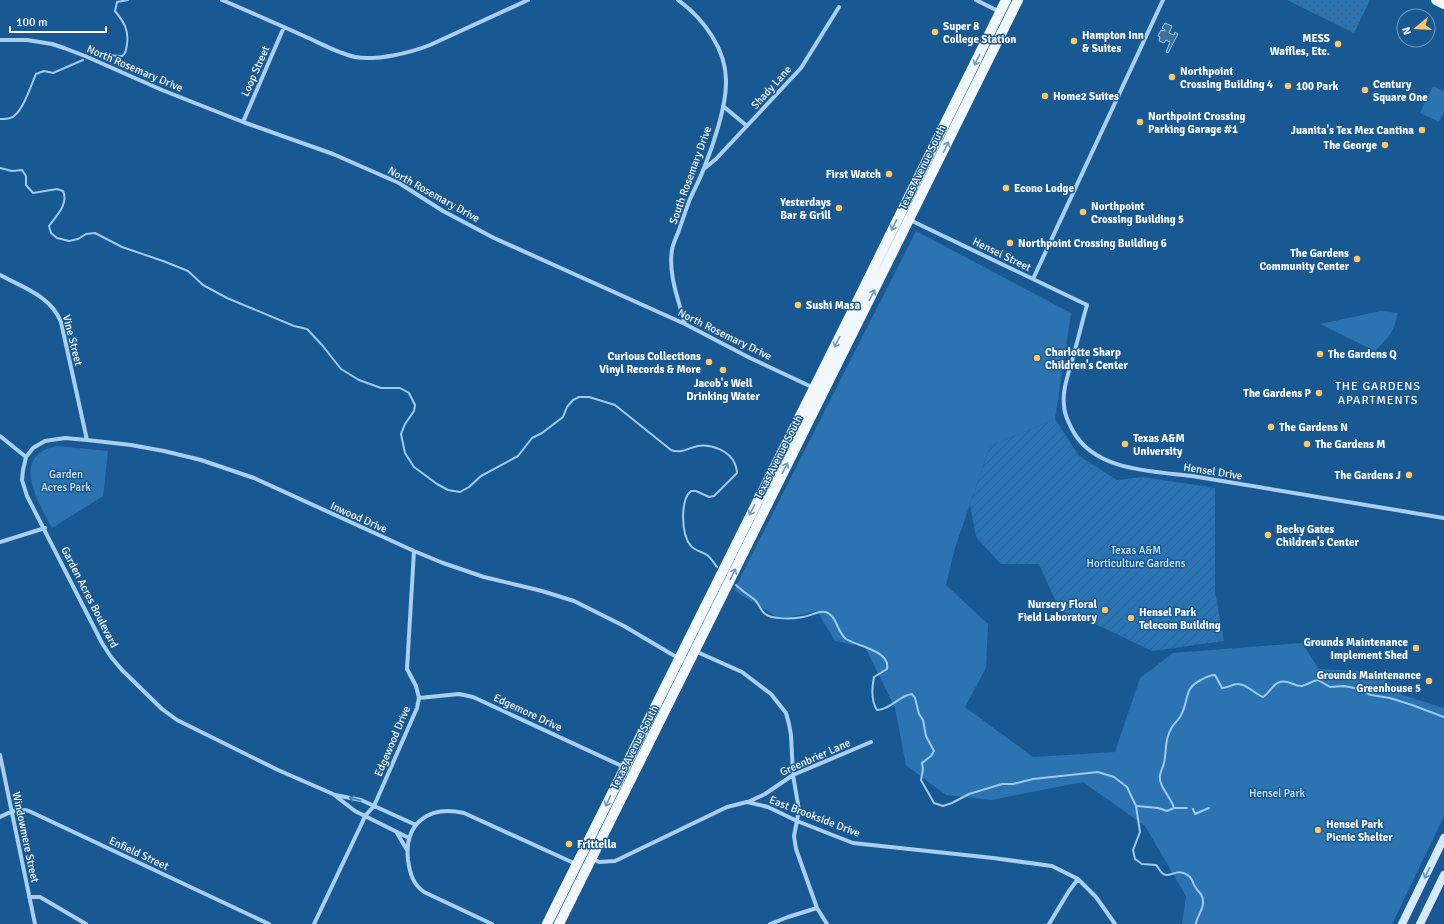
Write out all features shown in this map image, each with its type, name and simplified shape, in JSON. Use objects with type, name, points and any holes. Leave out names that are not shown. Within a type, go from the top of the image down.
[{"type":"main road","name":"Texas Avenue South","points":[[547,924],[1006,0]]},
{"type":"main road","name":"Texas Avenue South","points":[[559,924],[1018,0]]},
{"type":"main road","points":[[1436,0],[1444,4]]},
{"type":"main road","points":[[910,220],[908,210],[932,162],[930,153]]},
{"type":"main road","points":[[695,651],[693,641],[717,593],[718,578]]},
{"type":"main road","points":[[654,734],[655,718],[681,664],[678,659]]},
{"type":"main road","points":[[1402,924],[1444,838]]},
{"type":"main road","points":[[555,924],[555,920],[579,870],[579,866],[576,864]]},
{"type":"main road","points":[[1420,924],[1444,875]]},
{"type":"street","points":[[222,0],[335,50],[355,57],[392,56],[417,50],[528,0]]},
{"type":"street","name":"South Rosemary Drive","points":[[678,0],[707,27],[719,51],[726,82],[723,106],[704,168],[690,199],[672,250],[674,284],[685,324]]},
{"type":"street","points":[[976,0],[1000,12]]},
{"type":"street","points":[[1033,279],[1163,0]]},
{"type":"street","name":"Shady Lane","points":[[704,168],[716,159],[801,68],[839,8]]},
{"type":"street","name":"Loop Street","points":[[242,122],[284,27]]},
{"type":"street","name":"North Rosemary Drive","points":[[0,40],[27,40],[52,44],[64,48],[242,122],[333,154],[399,183],[443,211],[494,238],[685,324],[750,358],[823,392]]},
{"type":"street","points":[[723,106],[747,126]]},
{"type":"street","name":"Hensel Street","points":[[910,220],[1087,305]]},
{"type":"street","name":"Vine Street","points":[[0,274],[43,298],[57,312],[87,440]]},
{"type":"street","name":"Hensel Drive","points":[[1087,305],[1065,385],[1064,405],[1066,417],[1075,434],[1086,448],[1095,455],[1112,462],[1146,470],[1444,518]]},
{"type":"street","points":[[0,436],[26,457]]},
{"type":"street","name":"Inwood Drive","points":[[26,457],[33,448],[45,441],[65,438],[131,445],[201,460],[254,478],[443,563],[484,577],[542,591],[574,601],[624,626],[678,659]]},
{"type":"street","name":"Garden Acres Boulevard","points":[[26,457],[22,480],[27,496],[45,528],[93,625],[111,657],[122,670],[162,709],[177,720],[196,731],[333,794],[355,811],[410,838]]},
{"type":"street","points":[[0,542],[45,528]]},
{"type":"street","name":"Edgewood Drive","points":[[314,924],[365,816],[374,806],[417,708],[419,698],[416,686],[407,668],[414,551]]},
{"type":"street","points":[[695,651],[742,672],[759,684],[779,703],[786,713],[790,724],[793,775],[799,810],[794,836],[796,849],[817,908],[828,923]]},
{"type":"street","name":"Edgemore Drive","points":[[419,698],[459,694],[473,697],[624,768]]},
{"type":"street","name":"Greenbrier Lane","points":[[747,802],[765,794],[793,775],[871,742]]},
{"type":"street","name":"Windowmere Street","points":[[0,754],[35,924]]},
{"type":"street","name":"Garden Acres Boulevard","points":[[333,794],[353,798],[416,825]]},
{"type":"street","name":"East Brookside Drive","points":[[591,859],[599,862],[615,861],[727,807],[747,802],[768,808],[853,843],[1052,866],[1078,879],[1087,887],[1115,924]]},
{"type":"street","name":"Enfield Street","points":[[0,816],[21,809],[29,811],[269,924]]},
{"type":"street","points":[[407,851],[412,831],[416,825],[426,816],[433,813],[449,811],[464,813],[576,864]]},
{"type":"street","points":[[396,831],[404,842],[410,872],[418,887],[424,892],[492,924]]},
{"type":"street","points":[[1049,924],[1069,890],[1078,879]]},
{"type":"street","points":[[29,897],[40,897],[86,924]]},
{"type":"street","points":[[770,924],[788,916],[817,908]]},
{"type":"green space","points":[[1287,0],[1370,0],[1354,33]]},
{"type":"green space","points":[[1433,86],[1444,91],[1444,111],[1439,122],[1420,113]]},
{"type":"green space","name":"Hensel Park","points":[[916,231],[1071,313],[1055,419],[990,446],[955,548],[946,585],[988,624],[986,668],[965,707],[1033,757],[1115,752],[1140,678],[1173,653],[1302,643],[1319,669],[1377,672],[1403,695],[1444,708],[1444,816],[1392,924],[1182,924],[1186,896],[1145,826],[1083,782],[991,800],[946,795],[906,765],[895,708],[865,647],[835,641],[817,611],[780,619],[734,590]]},
{"type":"green space","points":[[1381,311],[1398,313],[1390,334],[1375,351],[1320,324]]},
{"type":"green space","name":"Texas A&M Horticulture Gardens","points":[[1055,419],[1079,456],[1117,480],[1143,477],[1215,488],[1215,592],[1224,641],[1152,651],[1102,627],[1060,611],[1039,564],[1001,564],[976,537],[970,505],[990,446]]},
{"type":"green space","name":"Garden Acres Park","points":[[56,446],[108,451],[103,496],[52,528],[35,494],[31,470],[34,460],[42,452]]},
{"type":"shaded area","points":[[1165,23],[1172,26],[1169,33],[1174,35],[1175,32],[1178,34],[1168,53],[1166,52],[1170,42],[1166,40],[1164,43],[1159,41],[1160,37],[1158,36],[1161,30],[1165,31],[1162,28]]},
{"type":"waterway","points":[[100,55],[122,56],[125,52],[127,34],[123,23],[115,11],[117,2],[128,0]]},
{"type":"waterway","points":[[0,119],[6,119],[14,116],[26,99],[36,74],[44,71],[53,73],[83,60]]},
{"type":"waterway","points":[[0,168],[12,171],[22,170],[26,176],[26,185],[33,193],[57,189],[63,191],[63,205],[49,226],[51,233],[57,238],[69,241],[78,239],[86,234],[95,233],[122,247],[188,271],[203,285],[227,298],[294,326],[307,329],[341,369],[359,380],[381,388],[400,388],[409,393],[415,405],[414,411],[405,424],[401,434],[405,453],[414,467],[448,490],[460,492],[469,487],[481,476],[518,456],[532,438],[542,433],[563,417],[567,407],[573,400],[579,397],[589,397],[615,405],[671,450],[681,451],[698,446],[709,446],[720,449],[733,459],[737,473],[714,496],[709,497],[696,491],[691,491],[687,495],[683,518],[685,534],[691,546],[708,556],[717,567]]},
{"type":"waterway","points":[[736,585],[755,600],[764,613],[772,617],[794,618],[826,612],[835,620],[846,639],[879,653],[884,658],[887,663],[887,669],[874,677],[872,694],[875,706],[877,710],[886,708],[907,695],[912,694],[915,698],[919,714],[923,720],[926,736],[934,751],[931,756],[922,763],[923,769],[921,780],[934,803],[943,806],[969,794],[1002,784],[1013,784],[1033,779],[1098,772],[1114,777],[1127,787],[1136,806],[1140,832],[1133,850],[1135,859],[1142,864],[1156,865],[1165,875],[1181,872],[1190,877],[1203,899],[1203,904],[1196,924]]},
{"type":"waterway","points":[[1137,806],[1158,808],[1167,811],[1174,808],[1160,779],[1169,732],[1181,715],[1189,690],[1196,683],[1210,676],[1215,675],[1222,688],[1241,684],[1263,697],[1277,683],[1283,681],[1302,686],[1318,680],[1330,687],[1344,686],[1359,689],[1371,695],[1390,698],[1444,717]]},
{"type":"waterway","points":[[1174,808],[1187,808]]},
{"type":"waterway","points":[[1193,809],[1195,814],[1209,808]]},
{"type":"place","name":"Super 8 College Station","points":[[935,32]]},
{"type":"place","name":"Hampton Inn & Suites","points":[[1074,41]]},
{"type":"place","name":"MESS Waffles, Etc.","points":[[1338,44]]},
{"type":"place","name":"Northpoint Crossing Building 4","points":[[1172,77]]},
{"type":"place","name":"100 Park","points":[[1288,86]]},
{"type":"place","name":"Century Square One","points":[[1365,90]]},
{"type":"place","name":"Home2 Suites","points":[[1045,96]]},
{"type":"place","name":"Northpoint Crossing Parking Garage #1","points":[[1140,122]]},
{"type":"place","name":"Juanita's Tex Mex Cantina","points":[[1422,130]]},
{"type":"place","name":"The George","points":[[1385,145]]},
{"type":"place","name":"First Watch","points":[[889,174]]},
{"type":"place","name":"Econo Lodge","points":[[1006,188]]},
{"type":"place","name":"Yesterdays Bar & Grill","points":[[839,208]]},
{"type":"place","name":"Northpoint Crossing Building 5","points":[[1083,212]]},
{"type":"place","name":"Northpoint Crossing Building 6","points":[[1010,243]]},
{"type":"place","name":"The Gardens Community Center","points":[[1357,259]]},
{"type":"place","name":"Sushi Masa","points":[[798,305]]},
{"type":"place","name":"The Gardens Q","points":[[1320,354]]},
{"type":"place","name":"Charlotte Sharp Children's Center","points":[[1037,358]]},
{"type":"place","name":"Curious Collections Vinyl Records & More","points":[[709,362]]},
{"type":"place","name":"Jacob's Well Drinking Water","points":[[723,370]]},
{"type":"place","name":"The Gardens P","points":[[1319,393]]},
{"type":"place","name":"The Gardens N","points":[[1271,427]]},
{"type":"place","name":"Texas A&M University","points":[[1125,444]]},
{"type":"place","name":"The Gardens M","points":[[1307,444]]},
{"type":"place","name":"The Gardens J","points":[[1409,475]]},
{"type":"place","name":"Becky Gates Children's Center","points":[[1268,535]]},
{"type":"place","name":"Nursery Floral Field Laboratory","points":[[1105,610]]},
{"type":"place","name":"Hensel Park Telecom Building","points":[[1131,618]]},
{"type":"place","name":"Grounds Maintenance Implement Shed","points":[[1416,648]]},
{"type":"place","name":"Grounds Maintenance Greenhouse 5","points":[[1429,681]]},
{"type":"place","name":"Hensel Park Picnic Shelter","points":[[1318,830]]},
{"type":"place","name":"Frittella","points":[[569,844]]},
{"type":"district","name":"THE GARDENS APARTMENTS","points":[[1378,393]]}]
